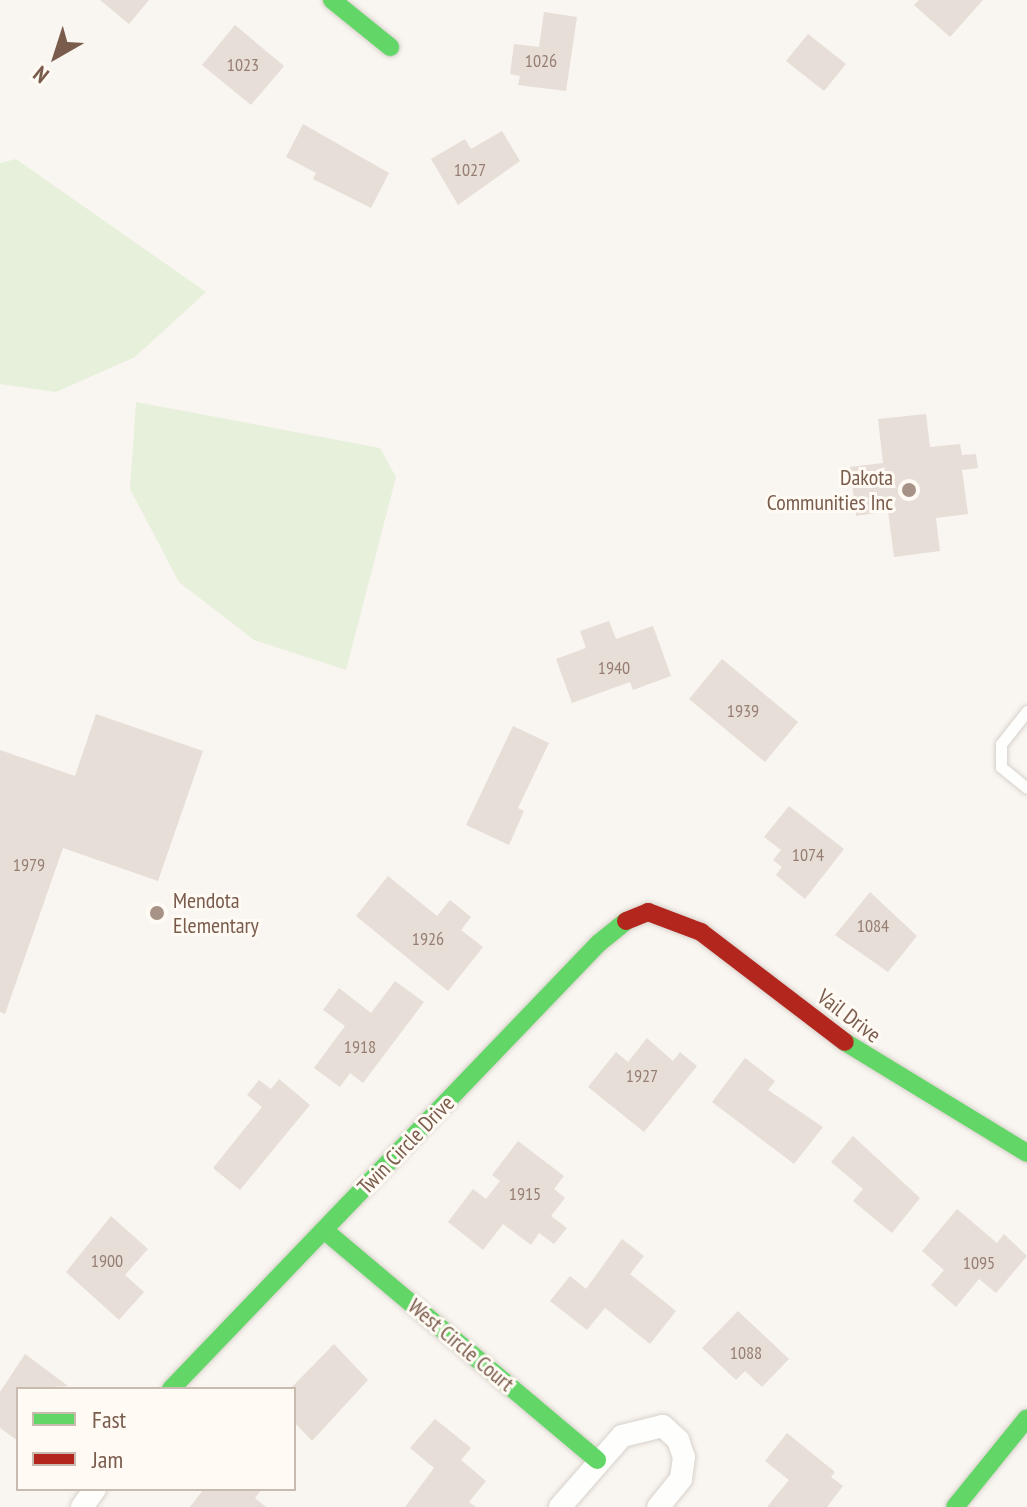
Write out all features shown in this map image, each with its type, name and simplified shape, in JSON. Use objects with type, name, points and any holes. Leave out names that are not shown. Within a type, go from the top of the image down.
[{"type":"street","points":[[332,0],[390,47]]},
{"type":"street","name":"Vail Drive","points":[[648,912],[701,932],[875,1065],[1027,1153]]},
{"type":"street","name":"Twin Circle Drive","points":[[173,1387],[599,943],[619,924],[648,912]]},
{"type":"street","name":"West Circle Court","points":[[324,1230],[597,1460]]},
{"type":"street","points":[[955,1507],[1027,1418]]},
{"type":"street","points":[[560,1507],[597,1460],[622,1436],[663,1426],[678,1440],[684,1457],[681,1479],[658,1507]]},
{"type":"lane","points":[[1027,711],[1001,744],[1001,767],[1027,788]]},
{"type":"green space","points":[[16,159],[206,292],[135,357],[56,392],[0,384],[0,163]]},
{"type":"green space","points":[[136,402],[380,448],[396,477],[346,670],[254,640],[179,582],[130,489]]},
{"type":"building","points":[[100,0],[149,0],[129,24]]},
{"type":"building","points":[[919,0],[983,0],[950,37],[914,5]]},
{"type":"building","points":[[544,12],[577,17],[566,91],[518,85],[520,76],[510,74],[514,44],[539,47]]},
{"type":"building","points":[[235,25],[284,66],[251,105],[202,65]]},
{"type":"building","points":[[808,34],[846,64],[824,91],[786,61]]},
{"type":"building","points":[[303,124],[389,173],[371,208],[313,179],[316,173],[286,157]]},
{"type":"building","points":[[502,131],[520,161],[458,205],[431,159],[465,139],[471,149]]},
{"type":"building","name":"Dakota Communities Inc","points":[[926,414],[930,447],[960,444],[962,455],[976,454],[978,468],[962,470],[968,514],[936,518],[940,551],[894,557],[888,511],[856,516],[850,467],[883,463],[878,419]]},
{"type":"building","points":[[609,621],[616,639],[653,626],[671,676],[633,690],[630,682],[572,703],[556,659],[586,648],[580,631]]},
{"type":"building","points":[[722,659],[798,722],[765,762],[689,699]]},
{"type":"building","points":[[96,714],[203,751],[158,881],[63,848],[5,1014],[0,1012],[0,750],[75,776]]},
{"type":"building","points":[[513,726],[549,743],[518,808],[524,811],[509,845],[466,825]]},
{"type":"building","points":[[789,806],[844,849],[805,899],[776,875],[782,867],[773,860],[781,850],[764,837]]},
{"type":"building","points":[[388,876],[437,916],[450,900],[471,917],[461,930],[483,947],[448,991],[356,916]]},
{"type":"building","points":[[870,892],[917,936],[888,972],[835,935]]},
{"type":"building","points":[[395,981],[424,1002],[363,1083],[350,1073],[340,1087],[314,1068],[345,1026],[323,1010],[339,988],[371,1013]]},
{"type":"building","points":[[647,1038],[673,1061],[680,1052],[697,1066],[644,1132],[588,1087],[616,1052],[628,1062]]},
{"type":"building","points":[[745,1058],[775,1081],[768,1090],[823,1127],[794,1164],[712,1102]]},
{"type":"building","points":[[279,1079],[310,1105],[240,1190],[213,1168],[262,1107],[247,1095],[259,1080],[271,1089]]},
{"type":"building","points":[[853,1136],[920,1198],[892,1233],[853,1201],[863,1189],[831,1162]]},
{"type":"building","points":[[518,1141],[564,1176],[554,1189],[565,1198],[551,1216],[567,1228],[554,1244],[539,1233],[531,1245],[503,1224],[483,1250],[448,1222],[473,1189],[486,1199],[500,1181],[492,1175]]},
{"type":"building","points":[[957,1209],[997,1243],[1004,1234],[1027,1256],[996,1293],[979,1279],[956,1307],[931,1285],[944,1270],[922,1251]]},
{"type":"building","points":[[111,1216],[148,1249],[125,1275],[144,1292],[119,1320],[66,1272]]},
{"type":"building","points":[[622,1239],[644,1256],[630,1274],[676,1311],[650,1344],[605,1308],[587,1330],[550,1301],[570,1276],[586,1289]]},
{"type":"building","points":[[738,1311],[789,1359],[762,1387],[745,1371],[736,1380],[702,1348]]},
{"type":"building","points":[[334,1344],[368,1380],[312,1441],[296,1424],[296,1387],[292,1387]]},
{"type":"building","points":[[25,1354],[68,1386],[16,1387],[16,1440],[0,1428],[0,1392]]},
{"type":"building","points":[[435,1419],[471,1448],[461,1460],[486,1481],[469,1502],[476,1507],[405,1507],[434,1468],[410,1448]]},
{"type":"building","points":[[787,1433],[835,1472],[831,1477],[843,1486],[827,1507],[767,1507],[789,1480],[765,1461]]},
{"type":"building","points":[[202,1491],[260,1491],[255,1498],[266,1507],[190,1507]]},
{"type":"traffic: fast","points":[[332,0],[390,47]]},
{"type":"traffic: fast","points":[[173,1387],[599,943],[626,921]]},
{"type":"traffic: fast","points":[[845,1042],[1027,1153]]},
{"type":"traffic: fast","points":[[324,1230],[597,1460]]},
{"type":"traffic: fast","points":[[955,1507],[1027,1418]]},
{"type":"traffic: jam","points":[[626,921],[648,912],[701,932],[845,1042]]},
{"type":"place","name":"Dakota Communities Inc","points":[[909,490]]},
{"type":"place","name":"Mendota Elementary","points":[[157,913]]}]
